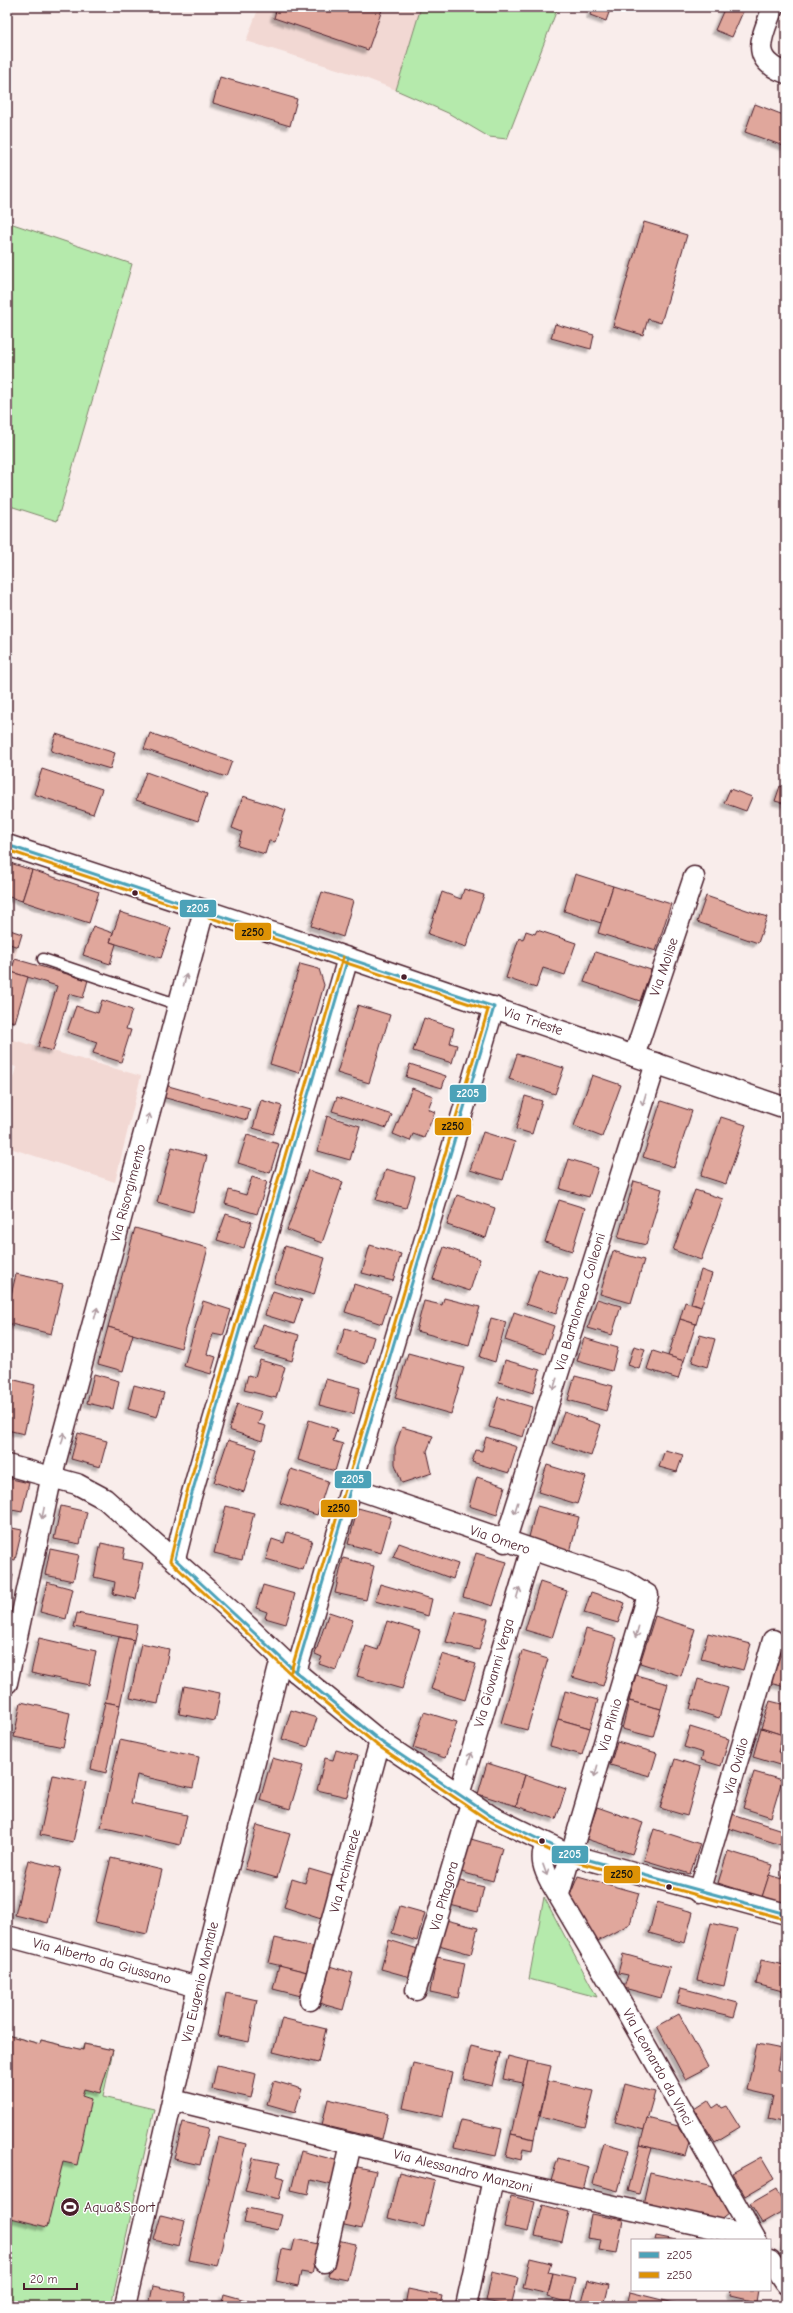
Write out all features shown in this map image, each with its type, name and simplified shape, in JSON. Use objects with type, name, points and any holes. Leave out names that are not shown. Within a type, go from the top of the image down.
[{"type":"street","points":[[773,7],[762,38],[761,53],[768,64],[786,72]]},
{"type":"street","name":"Via Trieste","points":[[7,845],[494,1007],[786,1108]]},
{"type":"street","name":"Via Molise","points":[[634,1056],[694,878]]},
{"type":"street","name":"Via Risorgimento","points":[[52,1475],[204,910]]},
{"type":"street","points":[[175,1559],[190,1500],[348,958]]},
{"type":"street","points":[[296,1672],[494,1007]]},
{"type":"street","name":"Via Bartolomeo Colleoni","points":[[505,1542],[656,1063]]},
{"type":"street","points":[[7,1465],[52,1475],[77,1484],[105,1499],[175,1559],[296,1672],[380,1741],[465,1799],[546,1844],[571,1855],[699,1892],[786,1914]]},
{"type":"street","points":[[7,1683],[52,1475]]},
{"type":"street","name":"Via Omero","points":[[351,1487],[531,1551],[627,1582],[648,1595]]},
{"type":"street","name":"Via Giovanni Verga","points":[[465,1799],[531,1551]]},
{"type":"street","name":"Via Plinio","points":[[571,1855],[648,1595]]},
{"type":"street","name":"Via Ovidio","points":[[699,1892],[773,1640]]},
{"type":"street","name":"Via Eugenio Montale","points":[[125,2306],[198,1987],[281,1659]]},
{"type":"street","name":"Via Archimede","points":[[310,2000],[380,1741]]},
{"type":"street","name":"Via Pitagora","points":[[416,1990],[465,1799]]},
{"type":"street","name":"Via Leonardo da Vinci","points":[[546,1844],[542,1854],[542,1864],[550,1883],[558,1894],[755,2239]]},
{"type":"street","points":[[558,1894],[571,1855]]},
{"type":"street","name":"Via Alberto da Giussano","points":[[7,1936],[198,1987]]},
{"type":"street","name":"Via Alessandro Manzoni","points":[[173,2100],[493,2179],[755,2239]]},
{"type":"street","points":[[324,2262],[351,2144]]},
{"type":"street","points":[[466,2306],[493,2179]]},
{"type":"street","points":[[771,2262],[786,2284]]},
{"type":"lane","points":[[43,959],[179,1005]]},
{"type":"shaded area","points":[[259,7],[421,7],[396,90],[360,76],[246,41]]},
{"type":"shaded area","points":[[7,943],[18,947],[7,985]]},
{"type":"shaded area","points":[[7,1038],[141,1076],[115,1182],[7,1147],[7,1101],[16,1067],[7,1064]]},
{"type":"green space","points":[[421,7],[558,7],[507,139],[489,137],[448,113],[396,90]]},
{"type":"green space","points":[[7,222],[132,264],[57,521],[7,505]]},
{"type":"green space","points":[[544,1897],[597,1997],[529,1979]]},
{"type":"green space","name":"Aqua&Sport","points":[[7,2035],[40,2044],[41,2040],[82,2050],[84,2044],[113,2050],[103,2097],[154,2109],[111,2306],[7,2306]]},
{"type":"building","points":[[277,7],[383,7],[368,50],[274,18]]},
{"type":"building","points":[[593,7],[611,7],[606,21],[590,15]]},
{"type":"building","points":[[725,7],[745,7],[732,37],[715,30]]},
{"type":"building","points":[[220,77],[297,99],[290,126],[213,103]]},
{"type":"building","points":[[755,104],[786,116],[786,147],[745,132]]},
{"type":"building","points":[[644,222],[687,235],[661,323],[648,319],[643,335],[613,326]]},
{"type":"building","points":[[555,324],[594,335],[591,349],[551,338]]},
{"type":"building","points":[[150,733],[232,761],[226,777],[144,749]]},
{"type":"building","points":[[56,734],[115,753],[110,769],[51,751]]},
{"type":"building","points":[[42,769],[102,789],[93,814],[34,794]]},
{"type":"building","points":[[146,772],[207,794],[198,821],[136,800]]},
{"type":"building","points":[[780,786],[786,788],[786,804],[775,801]]},
{"type":"building","points":[[730,789],[752,797],[746,811],[724,803]]},
{"type":"building","points":[[243,796],[286,810],[275,842],[269,841],[265,854],[238,846],[242,832],[232,828]]},
{"type":"building","points":[[7,862],[32,870],[22,901],[7,896]]},
{"type":"building","points":[[32,870],[99,892],[89,923],[22,901]]},
{"type":"building","points":[[575,874],[613,886],[601,923],[564,911]]},
{"type":"building","points":[[613,886],[671,904],[656,951],[598,933]]},
{"type":"building","points":[[464,889],[484,895],[466,947],[428,934],[442,892],[461,899]]},
{"type":"building","points":[[322,892],[353,901],[343,937],[311,926]]},
{"type":"building","points":[[706,896],[767,917],[758,943],[697,922]]},
{"type":"building","points":[[120,912],[171,928],[161,958],[110,942]]},
{"type":"building","points":[[93,926],[113,933],[110,942],[116,944],[110,964],[83,955]]},
{"type":"building","points":[[7,929],[22,934],[18,947],[7,943]]},
{"type":"building","points":[[537,930],[576,943],[565,975],[543,968],[536,988],[506,978],[519,938],[523,940],[526,931],[535,934]]},
{"type":"building","points":[[595,952],[651,970],[640,1001],[584,982]]},
{"type":"building","points":[[15,959],[88,980],[83,998],[69,994],[53,1051],[38,1047],[57,986],[11,972]]},
{"type":"building","points":[[300,964],[319,969],[324,985],[299,1073],[270,1064]]},
{"type":"building","points":[[11,972],[28,977],[15,1022],[7,1020],[7,985]]},
{"type":"building","points":[[102,1000],[132,1010],[126,1029],[131,1030],[121,1062],[93,1053],[97,1042],[67,1032],[76,1006],[98,1013]]},
{"type":"building","points":[[358,1005],[390,1015],[369,1083],[337,1073]]},
{"type":"building","points":[[424,1018],[454,1028],[450,1043],[457,1045],[452,1063],[413,1051]]},
{"type":"building","points":[[517,1054],[564,1068],[555,1094],[509,1079]]},
{"type":"building","points":[[410,1064],[446,1076],[442,1088],[406,1077]]},
{"type":"building","points":[[592,1075],[621,1085],[602,1137],[574,1126]]},
{"type":"building","points":[[165,1085],[250,1109],[247,1120],[162,1097]]},
{"type":"building","points":[[412,1088],[433,1096],[428,1109],[435,1112],[424,1138],[413,1134],[410,1141],[393,1134]]},
{"type":"building","points":[[525,1096],[542,1101],[532,1134],[516,1129]]},
{"type":"building","points":[[337,1097],[392,1115],[387,1128],[332,1111]]},
{"type":"building","points":[[261,1100],[282,1106],[273,1134],[253,1128]]},
{"type":"building","points":[[661,1101],[692,1111],[674,1167],[643,1157]]},
{"type":"building","points":[[327,1116],[360,1126],[350,1160],[318,1151]]},
{"type":"building","points":[[721,1117],[746,1125],[726,1184],[701,1176]]},
{"type":"building","points":[[483,1132],[515,1142],[503,1180],[470,1170]]},
{"type":"building","points":[[247,1135],[279,1144],[270,1173],[238,1163]]},
{"type":"building","points":[[172,1147],[207,1156],[193,1212],[157,1202]]},
{"type":"building","points":[[569,1159],[598,1168],[589,1197],[560,1189]]},
{"type":"building","points":[[386,1169],[415,1177],[406,1208],[376,1200]]},
{"type":"building","points":[[308,1170],[343,1182],[322,1243],[287,1230]]},
{"type":"building","points":[[252,1177],[267,1182],[257,1214],[225,1204],[229,1190],[246,1195]]},
{"type":"building","points":[[634,1181],[662,1189],[646,1245],[618,1238]]},
{"type":"building","points":[[695,1190],[723,1199],[701,1260],[673,1250]]},
{"type":"building","points":[[457,1195],[495,1208],[486,1238],[447,1225]]},
{"type":"building","points":[[559,1200],[585,1208],[572,1251],[545,1242]]},
{"type":"building","points":[[226,1214],[252,1222],[244,1248],[217,1240]]},
{"type":"building","points":[[135,1228],[208,1248],[181,1348],[108,1327]]},
{"type":"building","points":[[370,1245],[401,1254],[393,1281],[362,1273]]},
{"type":"building","points":[[285,1246],[325,1258],[314,1295],[274,1283]]},
{"type":"building","points":[[444,1247],[480,1259],[470,1291],[433,1279]]},
{"type":"building","points":[[613,1251],[644,1260],[631,1303],[600,1294]]},
{"type":"building","points":[[538,1269],[568,1279],[556,1314],[526,1304]]},
{"type":"building","points":[[701,1270],[712,1274],[701,1307],[691,1303]]},
{"type":"building","points":[[16,1274],[63,1284],[51,1334],[7,1323],[7,1313]]},
{"type":"building","points":[[354,1284],[391,1296],[382,1324],[345,1312]]},
{"type":"building","points":[[273,1291],[302,1300],[294,1324],[265,1315]]},
{"type":"building","points":[[444,1298],[480,1307],[469,1345],[416,1331],[424,1301],[442,1305]]},
{"type":"building","points":[[597,1299],[621,1306],[612,1335],[588,1328]]},
{"type":"building","points":[[203,1301],[231,1310],[223,1336],[213,1334],[207,1354],[216,1357],[211,1374],[184,1366]]},
{"type":"building","points":[[685,1302],[701,1307],[696,1324],[680,1319]]},
{"type":"building","points":[[514,1312],[554,1326],[545,1354],[505,1340]]},
{"type":"building","points":[[491,1318],[506,1322],[495,1362],[480,1357]]},
{"type":"building","points":[[680,1319],[696,1324],[684,1361],[668,1356]]},
{"type":"building","points":[[263,1324],[299,1335],[292,1361],[255,1350]]},
{"type":"building","points":[[108,1327],[133,1334],[123,1371],[98,1364]]},
{"type":"building","points":[[345,1328],[374,1337],[366,1364],[337,1355]]},
{"type":"building","points":[[700,1335],[715,1339],[707,1367],[692,1362]]},
{"type":"building","points":[[584,1338],[618,1348],[612,1371],[577,1361]]},
{"type":"building","points":[[634,1346],[645,1349],[639,1369],[628,1365]]},
{"type":"building","points":[[653,1351],[684,1361],[678,1379],[647,1369]]},
{"type":"building","points":[[408,1353],[464,1368],[451,1414],[395,1398]]},
{"type":"building","points":[[260,1360],[285,1367],[276,1398],[244,1390],[248,1375],[255,1377]]},
{"type":"building","points":[[505,1360],[540,1370],[533,1393],[499,1382]]},
{"type":"building","points":[[94,1374],[119,1381],[113,1409],[87,1403]]},
{"type":"building","points":[[575,1376],[613,1386],[606,1411],[568,1400]]},
{"type":"building","points":[[7,1378],[35,1385],[24,1434],[7,1430]]},
{"type":"building","points":[[326,1379],[360,1388],[354,1414],[319,1405]]},
{"type":"building","points":[[134,1385],[164,1393],[157,1417],[128,1409]]},
{"type":"building","points":[[498,1397],[532,1407],[523,1437],[489,1427]]},
{"type":"building","points":[[237,1404],[262,1412],[258,1424],[266,1426],[262,1441],[229,1430]]},
{"type":"building","points":[[564,1412],[601,1425],[591,1456],[553,1443]]},
{"type":"building","points":[[309,1420],[337,1429],[333,1441],[343,1444],[335,1471],[298,1460]]},
{"type":"building","points":[[402,1427],[433,1436],[427,1451],[432,1473],[402,1483],[395,1464],[395,1447]]},
{"type":"building","points":[[78,1433],[107,1441],[100,1467],[71,1459]]},
{"type":"building","points":[[486,1437],[517,1447],[509,1473],[472,1462],[476,1450],[482,1451]]},
{"type":"building","points":[[228,1440],[257,1449],[244,1492],[214,1482]]},
{"type":"building","points":[[665,1450],[683,1455],[677,1472],[659,1467]]},
{"type":"building","points":[[547,1465],[586,1477],[577,1504],[538,1492]]},
{"type":"building","points":[[291,1469],[328,1481],[317,1515],[280,1503]]},
{"type":"building","points":[[477,1477],[505,1486],[497,1515],[469,1506]]},
{"type":"building","points":[[7,1478],[29,1483],[22,1512],[7,1509]]},
{"type":"building","points":[[61,1506],[87,1512],[80,1544],[54,1539]]},
{"type":"building","points":[[226,1506],[254,1513],[242,1560],[214,1553]]},
{"type":"building","points":[[537,1506],[579,1517],[570,1552],[528,1541]]},
{"type":"building","points":[[358,1508],[391,1517],[381,1553],[348,1544]]},
{"type":"building","points":[[7,1527],[22,1530],[15,1560],[7,1558]]},
{"type":"building","points":[[287,1532],[312,1540],[303,1570],[266,1559],[272,1539],[284,1543]]},
{"type":"building","points":[[101,1543],[125,1548],[123,1559],[143,1563],[136,1599],[113,1594],[115,1582],[94,1577]]},
{"type":"building","points":[[399,1543],[458,1564],[453,1579],[393,1557]]},
{"type":"building","points":[[50,1549],[79,1555],[73,1581],[45,1575]]},
{"type":"building","points":[[476,1553],[507,1562],[493,1606],[463,1597]]},
{"type":"building","points":[[343,1558],[374,1566],[366,1600],[335,1593]]},
{"type":"building","points":[[7,1574],[13,1575],[8,1602],[7,1602]]},
{"type":"building","points":[[47,1582],[73,1589],[66,1619],[40,1612]]},
{"type":"building","points":[[540,1582],[567,1591],[552,1638],[525,1630]]},
{"type":"building","points":[[380,1584],[432,1599],[428,1616],[375,1601]]},
{"type":"building","points":[[263,1585],[295,1594],[286,1624],[265,1618],[267,1612],[256,1608]]},
{"type":"building","points":[[591,1592],[625,1603],[618,1623],[584,1613]]},
{"type":"building","points":[[455,1611],[488,1619],[479,1650],[446,1642]]},
{"type":"building","points":[[329,1612],[353,1620],[336,1670],[319,1664],[322,1657],[315,1654]]},
{"type":"building","points":[[77,1613],[137,1625],[134,1640],[74,1627]]},
{"type":"building","points":[[655,1616],[695,1629],[681,1676],[640,1663]]},
{"type":"building","points":[[387,1621],[420,1631],[402,1689],[357,1676],[366,1646],[378,1650]]},
{"type":"building","points":[[586,1629],[617,1638],[603,1686],[572,1677]]},
{"type":"building","points":[[708,1633],[751,1644],[743,1670],[701,1659]]},
{"type":"building","points":[[119,1637],[134,1640],[120,1705],[105,1702]]},
{"type":"building","points":[[39,1638],[96,1651],[89,1685],[31,1673]]},
{"type":"building","points":[[141,1643],[169,1649],[158,1704],[130,1698]]},
{"type":"building","points":[[779,1647],[786,1649],[786,1687],[769,1683]]},
{"type":"building","points":[[522,1651],[548,1659],[527,1730],[501,1723]]},
{"type":"building","points":[[442,1654],[476,1664],[465,1700],[431,1689]]},
{"type":"building","points":[[636,1675],[668,1684],[661,1709],[629,1701]]},
{"type":"building","points":[[698,1679],[728,1688],[719,1718],[690,1709]]},
{"type":"building","points":[[184,1686],[220,1693],[215,1721],[179,1714]]},
{"type":"building","points":[[565,1691],[598,1700],[590,1728],[558,1719]]},
{"type":"building","points":[[629,1701],[661,1709],[653,1737],[622,1729]]},
{"type":"building","points":[[770,1701],[786,1705],[786,1755],[778,1752],[783,1735],[761,1728]]},
{"type":"building","points":[[21,1702],[70,1713],[63,1747],[14,1737]]},
{"type":"building","points":[[105,1702],[120,1705],[106,1773],[91,1769]]},
{"type":"building","points":[[291,1710],[317,1718],[308,1747],[282,1739]]},
{"type":"building","points":[[424,1712],[457,1722],[445,1758],[413,1748]]},
{"type":"building","points":[[558,1719],[590,1728],[582,1755],[550,1746]]},
{"type":"building","points":[[690,1727],[729,1739],[721,1766],[701,1760],[703,1753],[684,1747]]},
{"type":"building","points":[[761,1728],[783,1735],[778,1752],[786,1755],[786,1767],[753,1757]]},
{"type":"building","points":[[120,1740],[199,1757],[193,1788],[137,1775],[131,1803],[187,1815],[180,1845],[101,1827]]},
{"type":"building","points":[[617,1742],[657,1753],[650,1776],[610,1765]]},
{"type":"building","points":[[336,1750],[358,1756],[347,1797],[317,1790],[325,1758],[333,1760]]},
{"type":"building","points":[[272,1758],[303,1766],[290,1809],[260,1800]]},
{"type":"building","points":[[675,1759],[701,1767],[687,1816],[660,1808]]},
{"type":"building","points":[[487,1763],[525,1775],[516,1806],[478,1794]]},
{"type":"building","points":[[754,1772],[782,1780],[771,1817],[743,1808]]},
{"type":"building","points":[[53,1775],[86,1782],[73,1842],[40,1835]]},
{"type":"building","points":[[525,1775],[566,1789],[556,1819],[516,1806]]},
{"type":"building","points":[[597,1807],[643,1823],[632,1854],[586,1839]]},
{"type":"building","points":[[732,1814],[785,1831],[781,1845],[728,1828]]},
{"type":"building","points":[[257,1825],[290,1834],[277,1878],[245,1869]]},
{"type":"building","points":[[654,1829],[700,1844],[690,1874],[644,1860]]},
{"type":"building","points":[[471,1839],[502,1848],[493,1881],[461,1872]]},
{"type":"building","points":[[728,1851],[773,1865],[762,1897],[718,1883]]},
{"type":"building","points":[[111,1858],[162,1870],[147,1934],[95,1922]]},
{"type":"building","points":[[28,1860],[61,1868],[48,1923],[15,1915]]},
{"type":"building","points":[[309,1869],[333,1876],[321,1919],[284,1907],[292,1879],[305,1883]]},
{"type":"building","points":[[784,1872],[786,1873],[786,1905],[762,1897],[769,1875],[782,1879]]},
{"type":"building","points":[[578,1876],[639,1893],[630,1924],[596,1942],[568,1900]]},
{"type":"building","points":[[456,1880],[484,1887],[478,1912],[450,1905]]},
{"type":"building","points":[[657,1902],[693,1912],[685,1943],[649,1933]]},
{"type":"building","points":[[400,1906],[425,1913],[417,1941],[392,1933]]},
{"type":"building","points":[[446,1920],[478,1928],[471,1954],[439,1945]]},
{"type":"building","points":[[711,1923],[737,1929],[724,1986],[697,1980]]},
{"type":"building","points":[[275,1938],[313,1947],[307,1972],[269,1963]]},
{"type":"building","points":[[389,1940],[418,1949],[410,1977],[381,1969]]},
{"type":"building","points":[[623,1954],[670,1967],[661,1998],[624,1988],[628,1975],[618,1973]]},
{"type":"building","points":[[786,1955],[786,1992],[756,1984],[761,1960],[784,1965]]},
{"type":"building","points":[[437,1957],[465,1963],[458,1998],[430,1992]]},
{"type":"building","points":[[279,1965],[307,1972],[301,1996],[273,1989]]},
{"type":"building","points":[[326,1965],[353,1973],[343,2010],[315,2002]]},
{"type":"building","points":[[681,1988],[738,2003],[734,2017],[677,2003]]},
{"type":"building","points":[[226,1993],[257,2000],[249,2042],[218,2036]]},
{"type":"building","points":[[679,2014],[708,2067],[685,2079],[657,2026]]},
{"type":"building","points":[[282,2018],[326,2029],[318,2063],[273,2052]]},
{"type":"building","points":[[7,2035],[40,2044],[41,2040],[83,2050],[84,2044],[113,2050],[100,2093],[84,2089],[82,2096],[91,2099],[77,2165],[63,2162],[47,2227],[7,2217]]},
{"type":"building","points":[[757,2044],[782,2049],[777,2070],[786,2072],[786,2123],[768,2119],[773,2096],[747,2090]]},
{"type":"building","points":[[471,2046],[500,2053],[492,2086],[463,2079]]},
{"type":"building","points":[[508,2056],[528,2061],[523,2083],[503,2079]]},
{"type":"building","points":[[528,2061],[551,2066],[534,2139],[511,2134]]},
{"type":"building","points":[[413,2063],[452,2072],[443,2117],[403,2108]]},
{"type":"building","points":[[217,2065],[256,2074],[251,2098],[212,2089]]},
{"type":"building","points":[[274,2081],[302,2089],[295,2112],[267,2104]]},
{"type":"building","points":[[548,2081],[594,2091],[585,2127],[540,2116]]},
{"type":"building","points":[[625,2084],[655,2092],[644,2130],[615,2122]]},
{"type":"building","points":[[328,2099],[388,2113],[382,2139],[322,2125]]},
{"type":"building","points":[[708,2100],[713,2108],[719,2104],[722,2108],[727,2106],[740,2127],[715,2142],[694,2109]]},
{"type":"building","points":[[647,2118],[678,2126],[689,2143],[685,2156],[640,2145]]},
{"type":"building","points":[[461,2120],[502,2129],[496,2156],[454,2147]]},
{"type":"building","points":[[183,2122],[209,2128],[200,2165],[174,2159]]},
{"type":"building","points":[[511,2134],[534,2139],[532,2151],[523,2149],[521,2160],[506,2156]]},
{"type":"building","points":[[218,2137],[246,2144],[217,2266],[189,2260]]},
{"type":"building","points":[[604,2143],[629,2150],[618,2191],[593,2184]]},
{"type":"building","points":[[640,2145],[652,2148],[639,2194],[628,2191]]},
{"type":"building","points":[[301,2151],[339,2161],[332,2185],[311,2180],[308,2194],[291,2190]]},
{"type":"building","points":[[761,2157],[774,2179],[745,2196],[732,2173]]},
{"type":"building","points":[[253,2158],[280,2163],[277,2176],[284,2178],[279,2199],[245,2191]]},
{"type":"building","points":[[558,2158],[589,2167],[583,2190],[551,2181]]},
{"type":"building","points":[[354,2166],[376,2171],[362,2229],[340,2224]]},
{"type":"building","points":[[399,2172],[435,2181],[424,2227],[388,2218]]},
{"type":"building","points":[[650,2173],[713,2187],[729,2214],[720,2221],[643,2204]]},
{"type":"building","points":[[776,2189],[786,2209],[762,2223],[750,2204]]},
{"type":"building","points":[[511,2196],[535,2202],[528,2232],[504,2227]]},
{"type":"building","points":[[543,2205],[569,2212],[562,2242],[535,2236]]},
{"type":"building","points":[[247,2208],[282,2215],[278,2230],[244,2223]]},
{"type":"building","points":[[591,2214],[623,2220],[617,2253],[599,2250],[601,2240],[587,2238]]},
{"type":"building","points":[[161,2215],[185,2221],[179,2246],[154,2240]]},
{"type":"building","points":[[656,2236],[671,2239],[655,2239]]},
{"type":"building","points":[[295,2239],[318,2244],[312,2274],[301,2272],[298,2286],[276,2281],[282,2249],[292,2251]]},
{"type":"building","points":[[786,2239],[786,2253],[783,2252]]},
{"type":"building","points":[[337,2240],[356,2244],[347,2280],[328,2276]]},
{"type":"building","points":[[530,2258],[551,2263],[548,2272],[553,2273],[548,2294],[523,2288]]},
{"type":"building","points":[[492,2272],[518,2278],[511,2306],[486,2301]]},
{"type":"building","points":[[553,2273],[576,2278],[570,2303],[548,2297]]},
{"type":"building","points":[[588,2280],[609,2285],[604,2306],[581,2306]]},
{"type":"building","points":[[153,2286],[186,2293],[183,2306],[149,2306]]},
{"type":"building","points":[[408,2289],[442,2296],[440,2306],[405,2306]]},
{"type":"building","points":[[731,2291],[758,2291],[756,2302],[730,2296]]},
{"type":"building","points":[[630,2292],[678,2304],[678,2306],[627,2306]]},
{"type":"building","points":[[224,2294],[260,2304],[260,2306],[221,2306]]},
{"type":"transit line","name":"z205","points":[[7,845],[494,1007],[296,1672]]},
{"type":"transit line","name":"z250","points":[[7,850],[488,1010],[291,1671]]},
{"type":"transit line","name":"z250","points":[[343,957],[185,1499],[170,1561],[293,1676],[377,1745],[488,1820],[569,1860],[785,1919]]},
{"type":"transit line","name":"z205","points":[[348,958],[190,1500],[175,1559],[296,1672],[380,1741],[491,1816],[571,1855],[786,1914]]},
{"type":"place","name":"Aqua&Sport","points":[[70,2207]]}]
